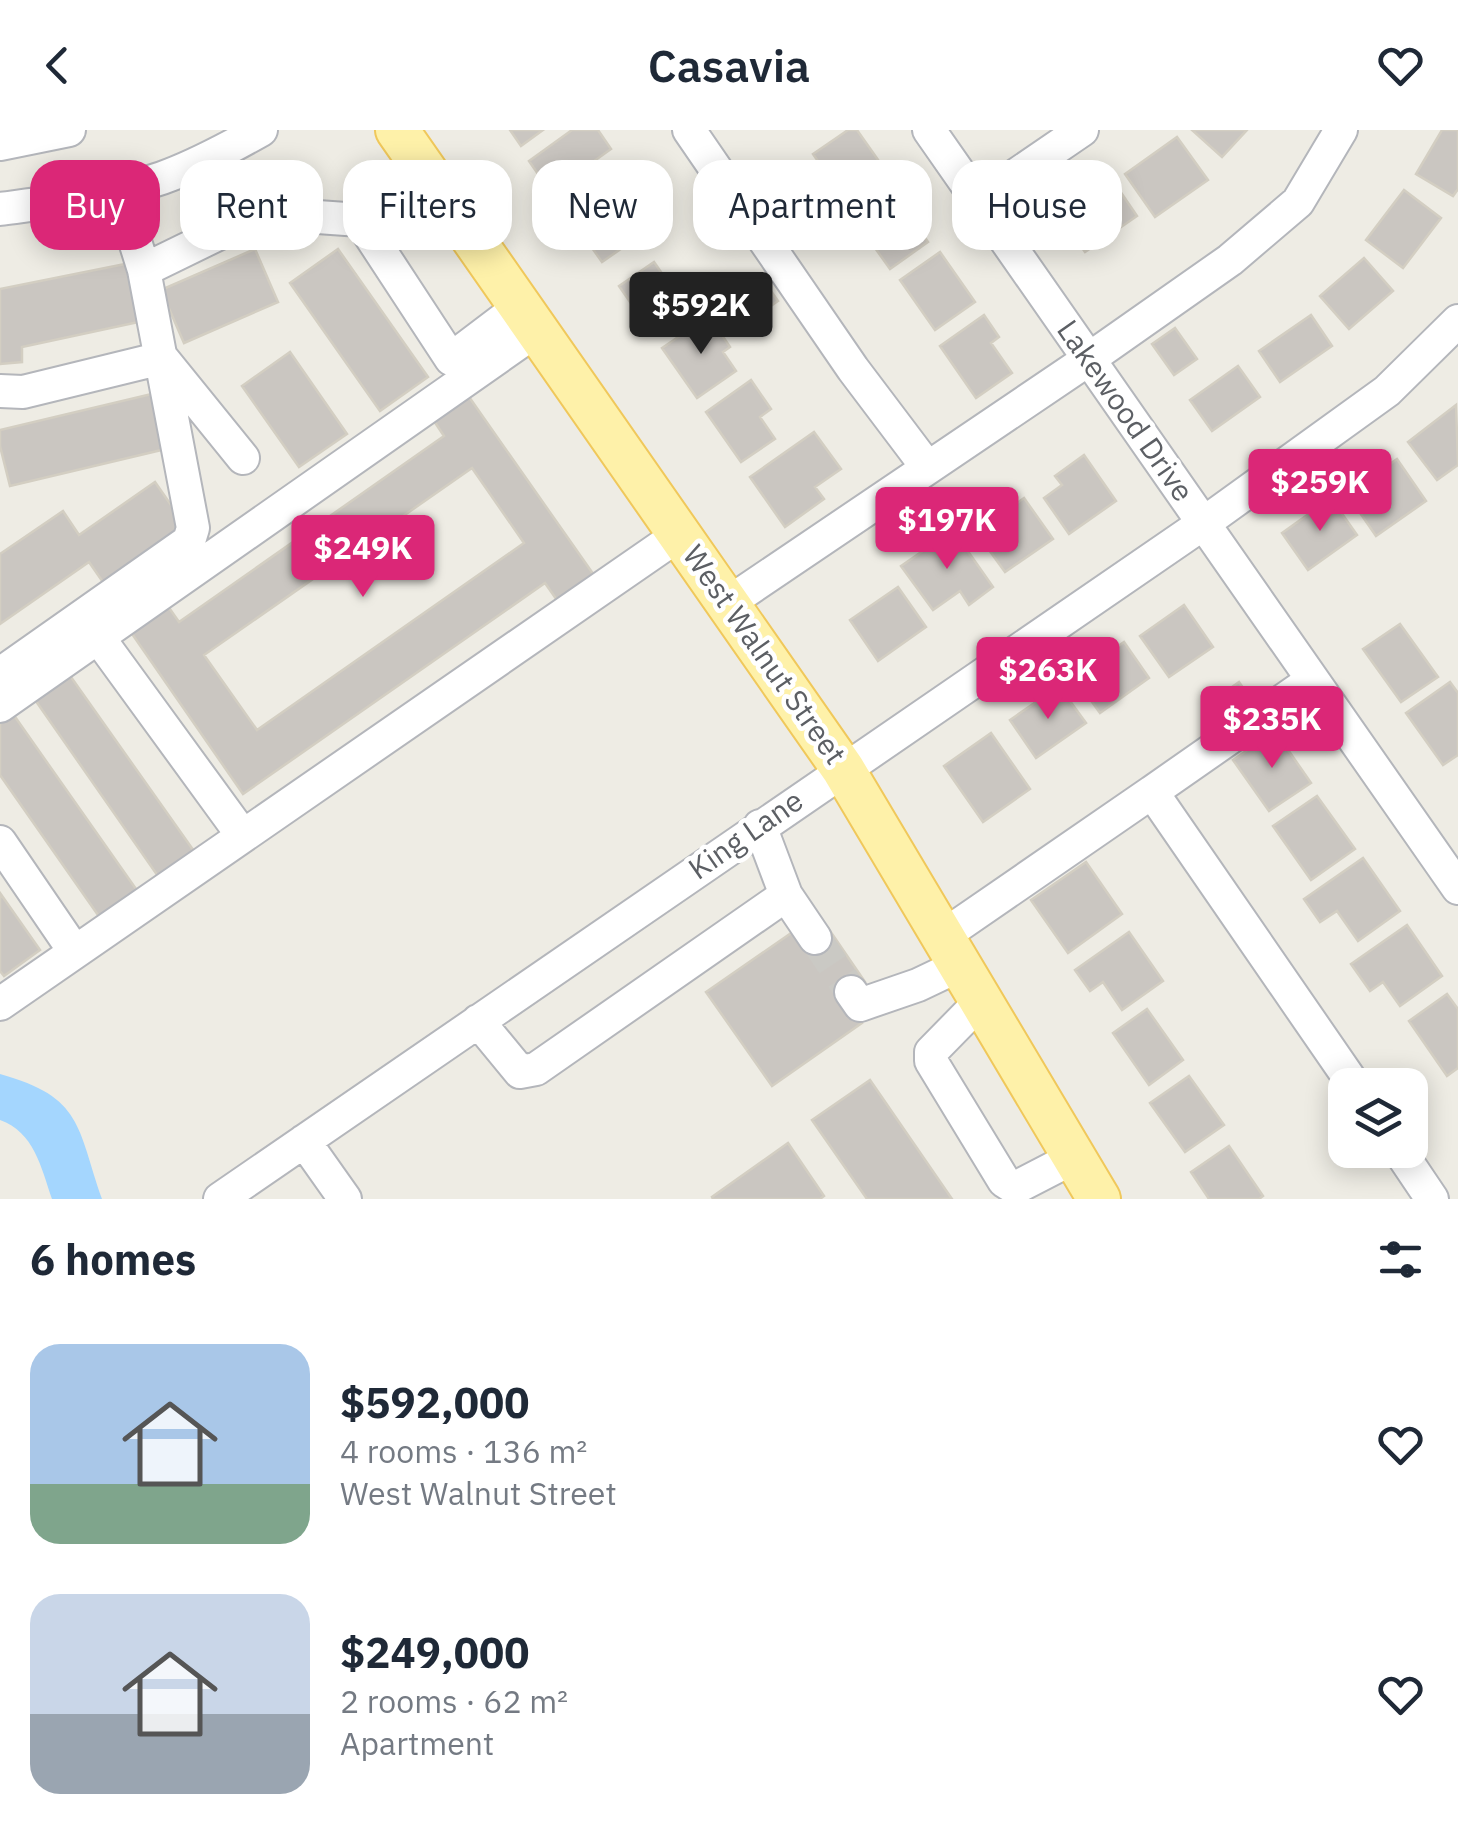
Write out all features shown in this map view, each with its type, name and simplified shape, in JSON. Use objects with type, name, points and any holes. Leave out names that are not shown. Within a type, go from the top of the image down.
[{"type":"main road","name":"West Walnut Street","points":[[397,130],[843,768],[1099,1199]]},
{"type":"street","points":[[0,144],[69,130]]},
{"type":"street","points":[[160,179],[217,141],[261,130]]},
{"type":"street","points":[[689,130],[853,369],[927,467]]},
{"type":"street","name":"Lakewood Drive","points":[[929,130],[952,163]]},
{"type":"street","points":[[1038,160],[1082,130]]},
{"type":"street","points":[[728,603],[1230,260],[1298,202],[1341,130]]},
{"type":"street","points":[[0,209],[30,204]]},
{"type":"street","points":[[144,270],[261,213],[360,220],[451,359],[529,318]]},
{"type":"street","points":[[0,674],[189,541],[193,528],[138,250]]},
{"type":"street","name":"Lakewood Drive","points":[[1012,250],[1458,888]]},
{"type":"street","points":[[0,706],[98,638],[529,318]]},
{"type":"street","name":"King Lane","points":[[220,1199],[1204,524],[1387,391],[1458,321]]},
{"type":"street","points":[[0,391],[22,392],[162,358]]},
{"type":"street","points":[[162,358],[243,458]]},
{"type":"street","points":[[0,1004],[680,534]]},
{"type":"street","points":[[98,638],[243,836]]},
{"type":"street","points":[[851,992],[860,1005],[961,967],[1152,792],[1311,681]]},
{"type":"street","points":[[1152,792],[1342,1068]]},
{"type":"street","points":[[760,826],[786,895],[814,938]]},
{"type":"street","points":[[0,842],[75,952]]},
{"type":"street","points":[[478,1021],[520,1072],[536,1069],[786,895]]},
{"type":"street","points":[[961,967],[931,1062],[1008,1193],[1075,1158]]},
{"type":"street","points":[[304,1141],[345,1199]]},
{"type":"street","points":[[1410,1168],[1432,1199]]},
{"type":"water","points":[[0,1074],[47,1093],[73,1118],[102,1199],[52,1199],[28,1142],[0,1120]]},
{"type":"building","points":[[510,130],[543,130],[521,146]]},
{"type":"building","points":[[572,130],[598,130],[611,149],[596,160],[532,160],[532,165],[529,161]]},
{"type":"building","points":[[848,130],[857,130],[878,160],[817,160],[813,154]]},
{"type":"building","points":[[1192,130],[1247,130],[1222,157]]},
{"type":"building","points":[[1442,130],[1458,130],[1458,189],[1453,196],[1416,174]]},
{"type":"building","points":[[1177,137],[1208,180],[1155,217],[1125,174]]},
{"type":"building","points":[[1404,190],[1441,218],[1403,268],[1366,240]]},
{"type":"building","points":[[1122,194],[1137,216],[1122,226]]},
{"type":"building","points":[[338,249],[428,377],[380,411],[290,283]]},
{"type":"building","points":[[255,250],[278,302],[184,343],[161,290]]},
{"type":"building","points":[[594,250],[619,250],[602,262]]},
{"type":"building","points":[[876,250],[917,250],[890,269]]},
{"type":"building","points":[[940,252],[975,302],[935,330],[900,280]]},
{"type":"building","points":[[1364,258],[1393,291],[1349,329],[1320,296]]},
{"type":"building","points":[[654,262],[688,311],[653,335],[619,286]]},
{"type":"building","points":[[130,263],[143,321],[22,347],[22,362],[0,364],[0,289]]},
{"type":"building","points":[[759,274],[778,301],[754,318],[735,291]]},
{"type":"building","points":[[984,315],[999,337],[991,343],[1012,373],[976,398],[940,346]]},
{"type":"building","points":[[1311,315],[1332,346],[1280,382],[1259,351]]},
{"type":"building","points":[[709,316],[730,347],[723,352],[736,371],[697,398],[662,348]]},
{"type":"building","points":[[1175,328],[1197,359],[1174,375],[1152,344]]},
{"type":"building","points":[[290,352],[347,434],[299,467],[242,386]]},
{"type":"building","points":[[1238,366],[1260,397],[1212,431],[1190,400]]},
{"type":"building","points":[[751,380],[771,409],[760,417],[775,439],[741,462],[706,412]]},
{"type":"building","points":[[160,392],[174,447],[10,486],[0,430]]},
{"type":"building","points":[[467,394],[596,578],[559,603],[545,583],[243,794],[128,628],[165,602],[179,622],[444,436],[432,418]],"holes":[[[472,468],[524,543],[257,730],[204,655]]]},
{"type":"building","points":[[1456,405],[1458,465],[1437,480],[1408,442]]},
{"type":"building","points":[[814,432],[841,469],[815,487],[824,499],[785,527],[750,477]]},
{"type":"building","points":[[1084,455],[1116,501],[1069,534],[1044,498],[1062,485],[1055,476]]},
{"type":"building","points":[[1397,459],[1426,501],[1376,536],[1347,494]]},
{"type":"building","points":[[155,482],[187,528],[105,585],[89,562],[0,624],[0,554],[63,511],[79,535]]},
{"type":"building","points":[[1024,498],[1053,539],[1005,572],[976,532]]},
{"type":"building","points":[[1331,498],[1357,535],[1308,570],[1282,533]]},
{"type":"building","points":[[953,530],[993,587],[969,605],[960,591],[933,610],[901,566]]},
{"type":"building","points":[[898,587],[926,627],[878,661],[850,620]]},
{"type":"building","points":[[1184,605],[1213,647],[1169,677],[1140,636]]},
{"type":"building","points":[[1400,624],[1438,677],[1401,702],[1363,649]]},
{"type":"building","points":[[1124,642],[1149,678],[1100,713],[1074,677]]},
{"type":"building","points":[[66,670],[196,854],[160,879],[31,694]]},
{"type":"building","points":[[1239,682],[1252,701],[1224,720],[1211,702]]},
{"type":"building","points":[[1450,682],[1458,693],[1458,755],[1443,765],[1406,713]]},
{"type":"building","points":[[1059,686],[1086,723],[1036,758],[1010,720]]},
{"type":"building","points":[[6,704],[143,899],[105,925],[0,775],[0,708]]},
{"type":"building","points":[[1275,731],[1311,783],[1269,811],[1233,760]]},
{"type":"building","points":[[991,733],[1030,789],[983,822],[944,766]]},
{"type":"building","points":[[1317,796],[1355,849],[1311,880],[1273,826]]},
{"type":"building","points":[[1363,858],[1400,911],[1358,941],[1337,911],[1320,922],[1304,899]]},
{"type":"building","points":[[1086,862],[1122,914],[1068,953],[1031,900]]},
{"type":"building","points":[[0,893],[40,950],[4,976],[0,971]]},
{"type":"building","points":[[1407,925],[1442,976],[1400,1006],[1383,982],[1370,991],[1351,964]]},
{"type":"building","points":[[828,928],[865,982],[844,997],[862,1023],[772,1086],[706,992],[797,929]]},
{"type":"building","points":[[1129,932],[1163,981],[1122,1010],[1103,982],[1090,991],[1075,970]]},
{"type":"building","points":[[1447,994],[1458,1009],[1458,1068],[1447,1076],[1409,1021]]},
{"type":"building","points":[[1147,1009],[1183,1060],[1149,1085],[1113,1033]]},
{"type":"building","points":[[1189,1076],[1224,1125],[1185,1152],[1150,1103]]},
{"type":"building","points":[[870,1080],[952,1199],[867,1199],[812,1120]]},
{"type":"building","points":[[788,1143],[824,1196],[820,1199],[713,1199],[712,1197]]},
{"type":"building","points":[[1229,1146],[1263,1196],[1259,1199],[1209,1199],[1191,1172]]},
{"type":"tunnel","points":[[815,938],[851,992]]}]
